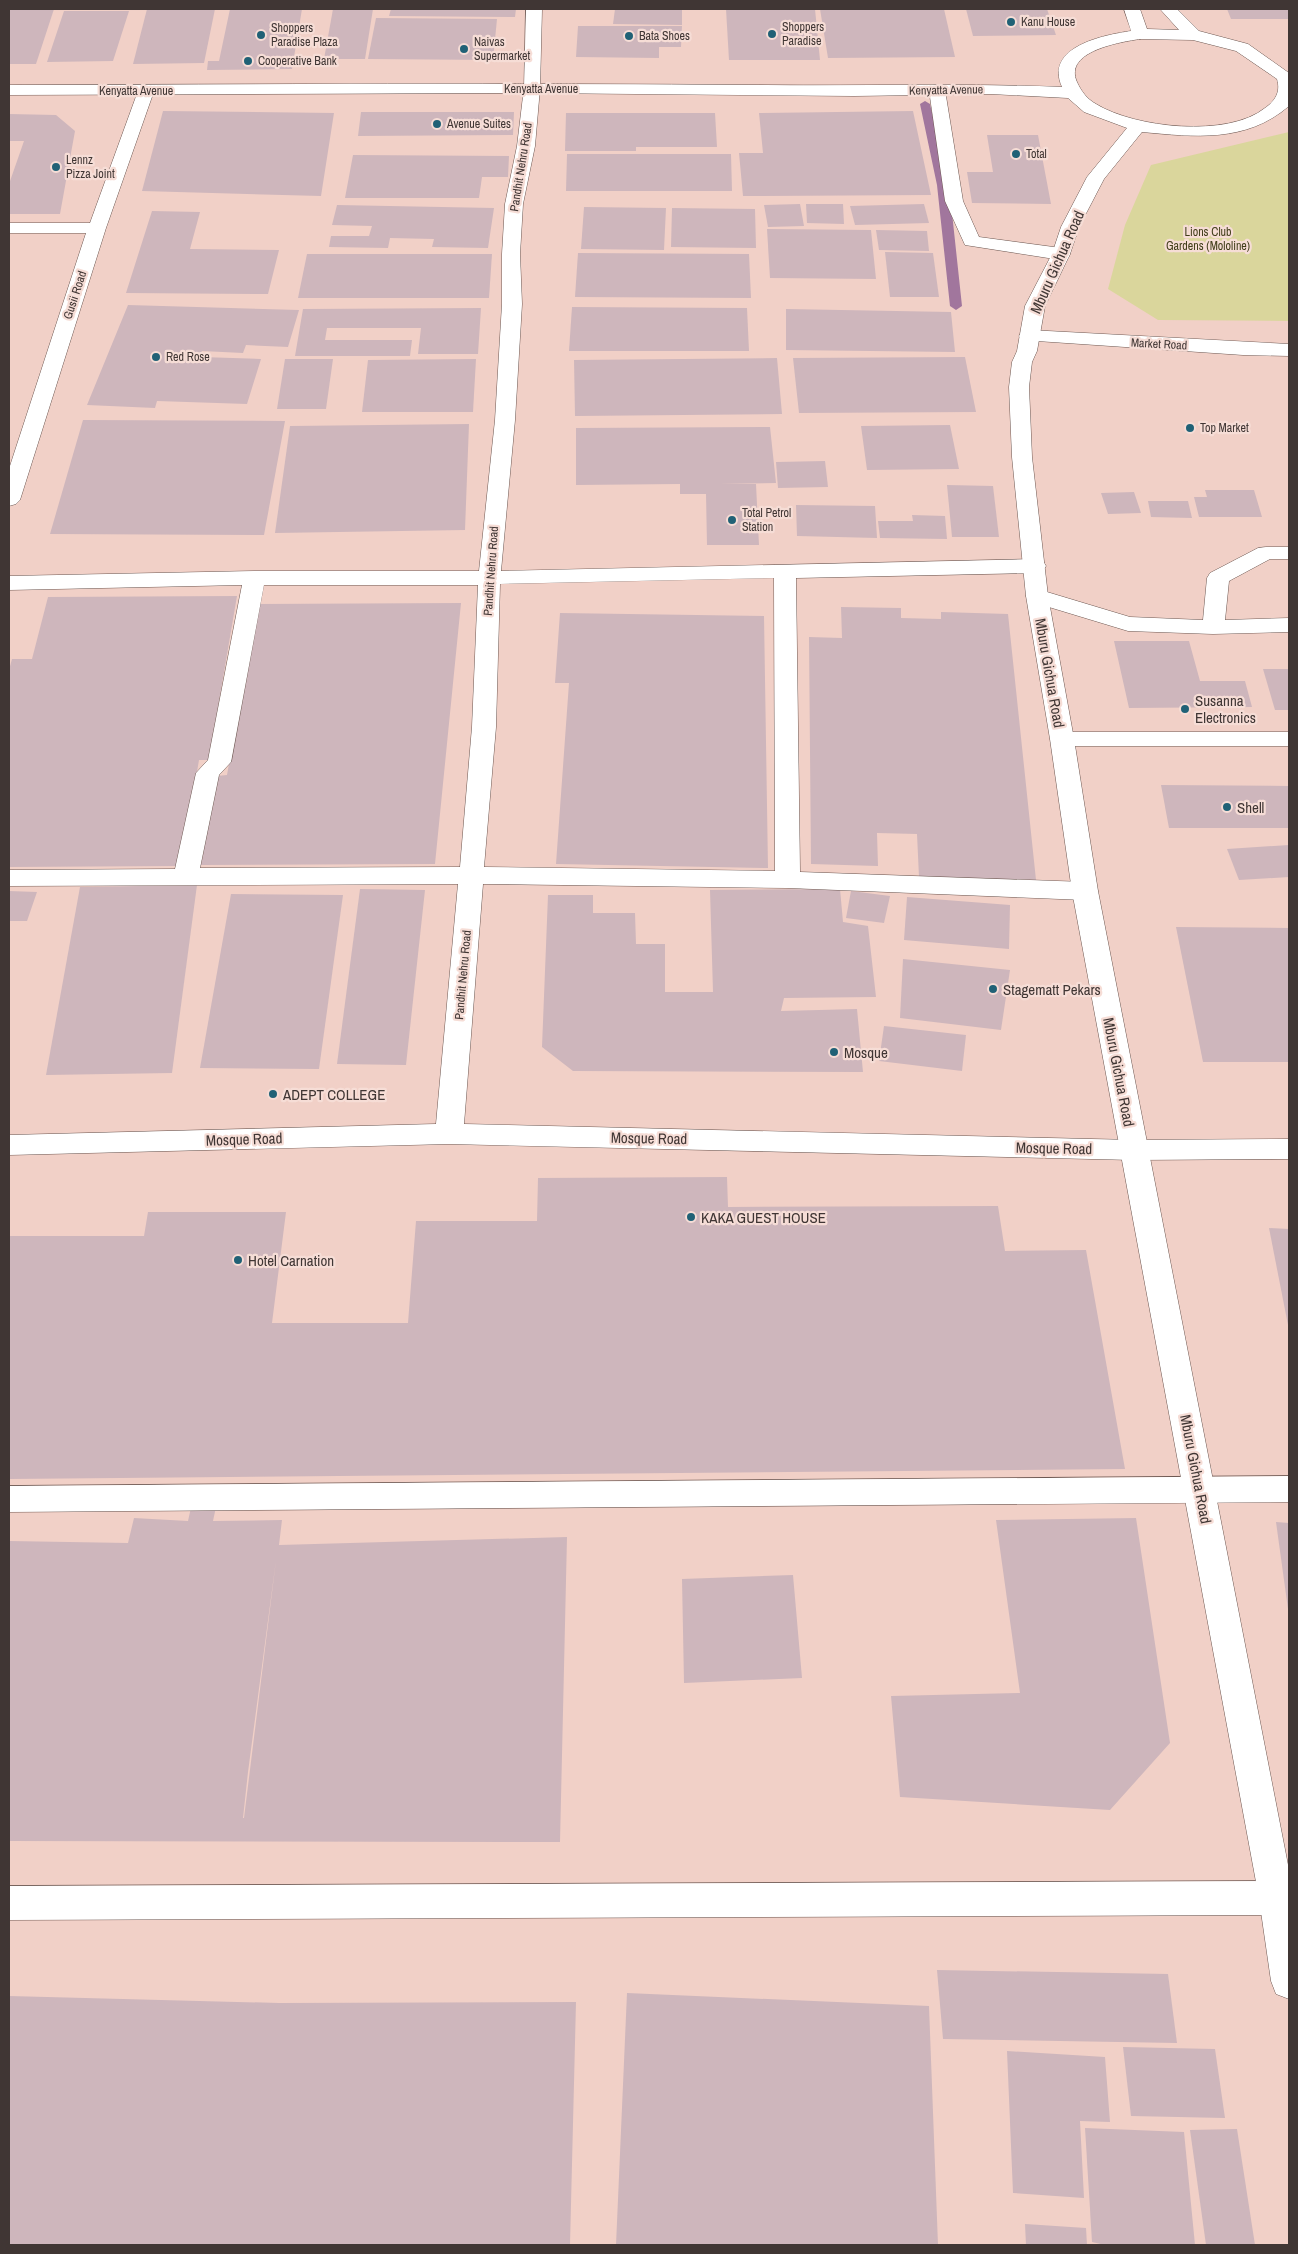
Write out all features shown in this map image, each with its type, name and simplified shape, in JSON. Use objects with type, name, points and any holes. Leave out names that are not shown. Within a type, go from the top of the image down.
[{"type":"street","name":"Pandhit Nehru Road","points":[[449,1134],[484,727],[489,578],[505,420],[512,304],[510,254],[514,204],[526,146],[532,88],[534,9]]},
{"type":"street","points":[[1132,9],[1140,34]]},
{"type":"street","points":[[1168,9],[1193,35]]},
{"type":"street","points":[[1140,34],[1193,35],[1242,47],[1286,77],[1287,85],[1283,103],[1264,118],[1256,121],[1233,128],[1193,132],[1138,126],[1090,108],[1073,93],[1066,77],[1070,61],[1085,48],[1101,42],[1140,34]]},
{"type":"street","name":"Kenyatta Avenue","points":[[9,90],[146,91],[532,88],[854,92],[991,89],[1073,93]]},
{"type":"street","points":[[937,90],[954,201],[972,241],[1061,254]]},
{"type":"street","name":"Gusii Road","points":[[9,500],[97,228],[146,91]]},
{"type":"street","name":"Mburu Gichua Road","points":[[1138,126],[1096,177],[1070,227],[1061,254],[1035,306],[1019,387],[1022,457],[1037,596],[1062,739],[1085,891],[1200,1488],[1283,1898],[1289,1981]]},
{"type":"street","points":[[9,228],[97,228]]},
{"type":"street","name":"Market Road","points":[[1029,336],[1289,350]]},
{"type":"street","points":[[1213,627],[1218,578],[1266,553],[1289,553]]},
{"type":"street","points":[[9,582],[254,578],[489,578],[1035,566]]},
{"type":"street","points":[[786,571],[788,880]]},
{"type":"street","points":[[186,877],[208,773],[219,762],[254,578]]},
{"type":"street","points":[[1037,596],[1128,624],[1213,627],[1289,625]]},
{"type":"street","points":[[1062,739],[1289,740]]},
{"type":"street","points":[[9,878],[472,875],[788,880],[1085,891]]},
{"type":"street","name":"Mosque Road","points":[[9,1146],[449,1134],[1134,1150],[1289,1149]]},
{"type":"street","points":[[9,1499],[1200,1488],[1289,1489]]},
{"type":"street","points":[[9,1903],[1283,1898]]},
{"type":"shaded area","points":[[9,9],[1289,9],[1289,2245],[9,2245]]},
{"type":"green space","name":"Lions Club Gardens (Mololine)","points":[[1289,132],[1289,321],[1158,320],[1108,289],[1125,225],[1151,165]]},
{"type":"building","points":[[9,9],[54,9],[36,64],[9,64]]},
{"type":"building","points":[[147,9],[215,9],[204,63],[133,64]]},
{"type":"building","name":"Shoppers Paradise Plaza","points":[[230,9],[302,9],[292,69],[207,70],[208,61],[219,61]]},
{"type":"building","points":[[333,9],[373,9],[365,59],[324,59]]},
{"type":"building","points":[[391,9],[516,9],[515,17],[389,16]]},
{"type":"building","points":[[615,9],[682,9],[682,25],[613,24]]},
{"type":"building","name":"Shoppers Paradise","points":[[726,9],[815,9],[820,60],[729,60]]},
{"type":"building","points":[[820,9],[944,9],[955,57],[828,58]]},
{"type":"building","name":"Kanu House","points":[[966,9],[1047,9],[1056,35],[973,36]]},
{"type":"building","points":[[1227,9],[1289,9],[1289,19],[1231,19]]},
{"type":"building","points":[[64,11],[129,11],[113,61],[47,62]]},
{"type":"building","points":[[376,18],[497,19],[493,60],[368,59]]},
{"type":"building","name":"Bata Shoes","points":[[578,26],[682,26],[681,47],[659,47],[659,58],[576,57]]},
{"type":"building","points":[[163,111],[334,113],[321,196],[142,191]]},
{"type":"building","points":[[913,111],[931,195],[743,196],[739,153],[763,153],[759,113]]},
{"type":"building","name":"Avenue Suites","points":[[361,112],[514,112],[513,135],[358,136]]},
{"type":"building","points":[[566,113],[715,113],[717,147],[636,147],[636,151],[565,151]]},
{"type":"building","points":[[9,114],[56,115],[75,131],[60,214],[9,214],[9,184],[24,141],[9,141]]},
{"type":"building","name":"Total","points":[[987,135],[1038,135],[1051,204],[972,203],[967,172],[993,172]]},
{"type":"building","points":[[567,154],[731,154],[732,191],[566,191]]},
{"type":"building","points":[[353,155],[509,156],[508,177],[482,177],[479,198],[345,198]]},
{"type":"building","points":[[800,204],[804,226],[768,227],[764,205]]},
{"type":"building","points":[[806,204],[843,204],[844,224],[807,223]]},
{"type":"building","points":[[924,204],[929,223],[855,225],[850,206]]},
{"type":"building","points":[[337,205],[494,208],[488,248],[432,247],[434,239],[390,238],[388,248],[329,247],[331,236],[369,236],[372,226],[332,225]]},
{"type":"building","points":[[584,207],[666,208],[664,250],[581,249]]},
{"type":"building","points":[[672,208],[755,209],[756,248],[671,247]]},
{"type":"building","points":[[152,211],[200,212],[190,249],[279,250],[268,294],[126,293]]},
{"type":"building","points":[[767,229],[871,230],[876,279],[770,278]]},
{"type":"building","points":[[876,230],[927,231],[929,251],[879,250]]},
{"type":"building","points":[[885,252],[933,253],[939,297],[890,297]]},
{"type":"building","points":[[578,253],[749,254],[751,298],[575,297]]},
{"type":"building","points":[[307,254],[492,254],[489,298],[298,298]]},
{"type":"building","points":[[128,305],[299,310],[288,347],[246,345],[243,353],[202,351],[201,357],[261,359],[247,404],[157,401],[155,408],[87,405]]},
{"type":"building","points":[[572,307],[747,308],[749,351],[569,351]]},
{"type":"building","points":[[481,308],[478,354],[418,354],[421,328],[327,328],[325,340],[412,340],[410,356],[295,356],[303,309]]},
{"type":"building","points":[[786,309],[951,312],[955,352],[786,350]]},
{"type":"building","points":[[965,357],[976,412],[799,413],[793,358]]},
{"type":"building","points":[[777,358],[782,414],[575,416],[574,360]]},
{"type":"building","points":[[285,359],[333,359],[326,409],[277,409]]},
{"type":"building","points":[[476,359],[473,412],[362,412],[368,360]]},
{"type":"building","points":[[83,420],[285,421],[264,535],[50,534]]},
{"type":"building","points":[[469,424],[465,530],[275,533],[290,426]]},
{"type":"building","points":[[950,425],[959,469],[867,470],[861,426]]},
{"type":"building","points":[[770,427],[776,483],[720,484],[756,484],[759,545],[707,545],[706,494],[680,494],[680,484],[576,485],[576,428]]},
{"type":"building","points":[[825,461],[828,487],[778,488],[776,462]]},
{"type":"building","points":[[947,485],[993,486],[999,537],[952,537]]},
{"type":"building","points":[[1205,490],[1254,490],[1262,517],[1199,517],[1194,497],[1207,497]]},
{"type":"building","points":[[1134,492],[1141,513],[1108,514],[1101,493]]},
{"type":"building","points":[[1148,501],[1188,501],[1192,518],[1151,517]]},
{"type":"building","points":[[796,505],[875,506],[877,538],[797,536]]},
{"type":"building","points":[[912,515],[945,516],[947,539],[880,538],[878,521],[913,521]]},
{"type":"building","points":[[237,596],[209,760],[199,760],[181,866],[9,867],[9,670],[12,659],[32,659],[48,597]]},
{"type":"building","points":[[461,603],[435,864],[201,865],[217,776],[227,775],[257,604]]},
{"type":"building","points":[[841,607],[901,608],[901,618],[941,619],[941,612],[1008,614],[1036,880],[919,877],[917,834],[877,833],[878,866],[811,864],[809,637],[842,638]]},
{"type":"building","points":[[560,613],[764,616],[768,868],[556,864],[569,683],[555,683]]},
{"type":"building","points":[[1114,641],[1189,641],[1200,681],[1245,681],[1252,707],[1129,708]]},
{"type":"building","points":[[1263,669],[1289,669],[1289,710],[1275,710]]},
{"type":"building","name":"Shell","points":[[1161,785],[1289,786],[1289,828],[1169,828]]},
{"type":"building","points":[[1289,845],[1289,877],[1239,880],[1227,849]]},
{"type":"building","points":[[197,885],[172,1073],[46,1075],[80,887]]},
{"type":"building","points":[[360,889],[425,890],[406,1065],[337,1064]]},
{"type":"building","points":[[840,889],[843,922],[868,926],[876,997],[784,998],[781,1011],[857,1009],[863,1072],[573,1071],[542,1047],[548,895],[593,895],[593,913],[635,913],[636,944],[665,944],[665,992],[713,992],[710,890]]},
{"type":"building","points":[[9,891],[37,892],[27,921],[9,921]]},
{"type":"building","points":[[851,891],[890,896],[884,923],[846,918]]},
{"type":"building","points":[[231,894],[343,895],[319,1069],[200,1068]]},
{"type":"building","points":[[907,897],[1010,905],[1009,949],[904,940]]},
{"type":"building","points":[[1176,927],[1289,928],[1289,1062],[1203,1062]]},
{"type":"building","points":[[903,959],[1010,970],[1001,1030],[900,1018]]},
{"type":"building","points":[[884,1026],[966,1035],[962,1071],[879,1061]]},
{"type":"building","points":[[727,1177],[728,1207],[998,1206],[1005,1251],[1086,1250],[1125,1469],[9,1479],[9,1236],[144,1236],[148,1212],[286,1212],[272,1323],[408,1323],[416,1221],[537,1221],[538,1178]]},
{"type":"building","points":[[1269,1228],[1289,1229],[1289,1325],[1288,1325]]},
{"type":"building","points":[[217,1502],[213,1521],[282,1520],[279,1545],[567,1537],[560,1842],[9,1841],[9,1541],[128,1543],[134,1518],[188,1521],[192,1503]],"holes":[[[276,1560],[244,1818],[248,1772]]]},
{"type":"building","points":[[1136,1518],[1170,1743],[1110,1810],[900,1797],[891,1696],[1020,1693],[996,1520]]},
{"type":"building","points":[[1276,1522],[1289,1523],[1289,1609],[1288,1609]]},
{"type":"building","points":[[793,1575],[802,1678],[684,1683],[682,1579]]},
{"type":"building","points":[[937,1970],[1168,1974],[1177,2043],[943,2039]]},
{"type":"building","points":[[627,1993],[929,2006],[938,2245],[616,2245]]},
{"type":"building","points":[[9,1996],[279,2003],[576,2002],[570,2245],[9,2245]]},
{"type":"building","points":[[1123,2047],[1215,2049],[1225,2118],[1131,2116]]},
{"type":"building","points":[[1007,2051],[1105,2057],[1110,2122],[1080,2121],[1084,2198],[1013,2193]]},
{"type":"building","points":[[1085,2128],[1184,2132],[1195,2245],[1105,2245],[1092,2242]]},
{"type":"building","points":[[1237,2129],[1255,2245],[1206,2245],[1190,2130]]},
{"type":"building","points":[[1025,2224],[1086,2228],[1087,2245],[1026,2245]]},
{"type":"waterway","points":[[925,104],[943,185],[956,306]]},
{"type":"place","name":"Kanu House","points":[[1011,22]]},
{"type":"place","name":"Shoppers Paradise","points":[[772,34]]},
{"type":"place","name":"Shoppers Paradise Plaza","points":[[261,35]]},
{"type":"place","name":"Bata Shoes","points":[[629,36]]},
{"type":"place","name":"Naivas Supermarket","points":[[464,49]]},
{"type":"place","name":"Cooperative Bank","points":[[248,61]]},
{"type":"place","name":"Avenue Suites","points":[[437,124]]},
{"type":"place","name":"Total","points":[[1016,154]]},
{"type":"place","name":"Lennz Pizza Joint","points":[[56,167]]},
{"type":"place","name":"Red Rose","points":[[156,357]]},
{"type":"place","name":"Top Market","points":[[1190,428]]},
{"type":"place","name":"Total Petrol Station","points":[[732,520]]},
{"type":"place","name":"Susanna Electronics","points":[[1185,709]]},
{"type":"place","name":"Shell","points":[[1227,807]]},
{"type":"place","name":"Stagematt Pekars","points":[[993,989]]},
{"type":"place","name":"Mosque","points":[[834,1052]]},
{"type":"place","name":"ADEPT COLLEGE","points":[[273,1094]]},
{"type":"place","name":"KAKA GUEST HOUSE","points":[[691,1217]]},
{"type":"place","name":"Hotel Carnation","points":[[238,1260]]}]
